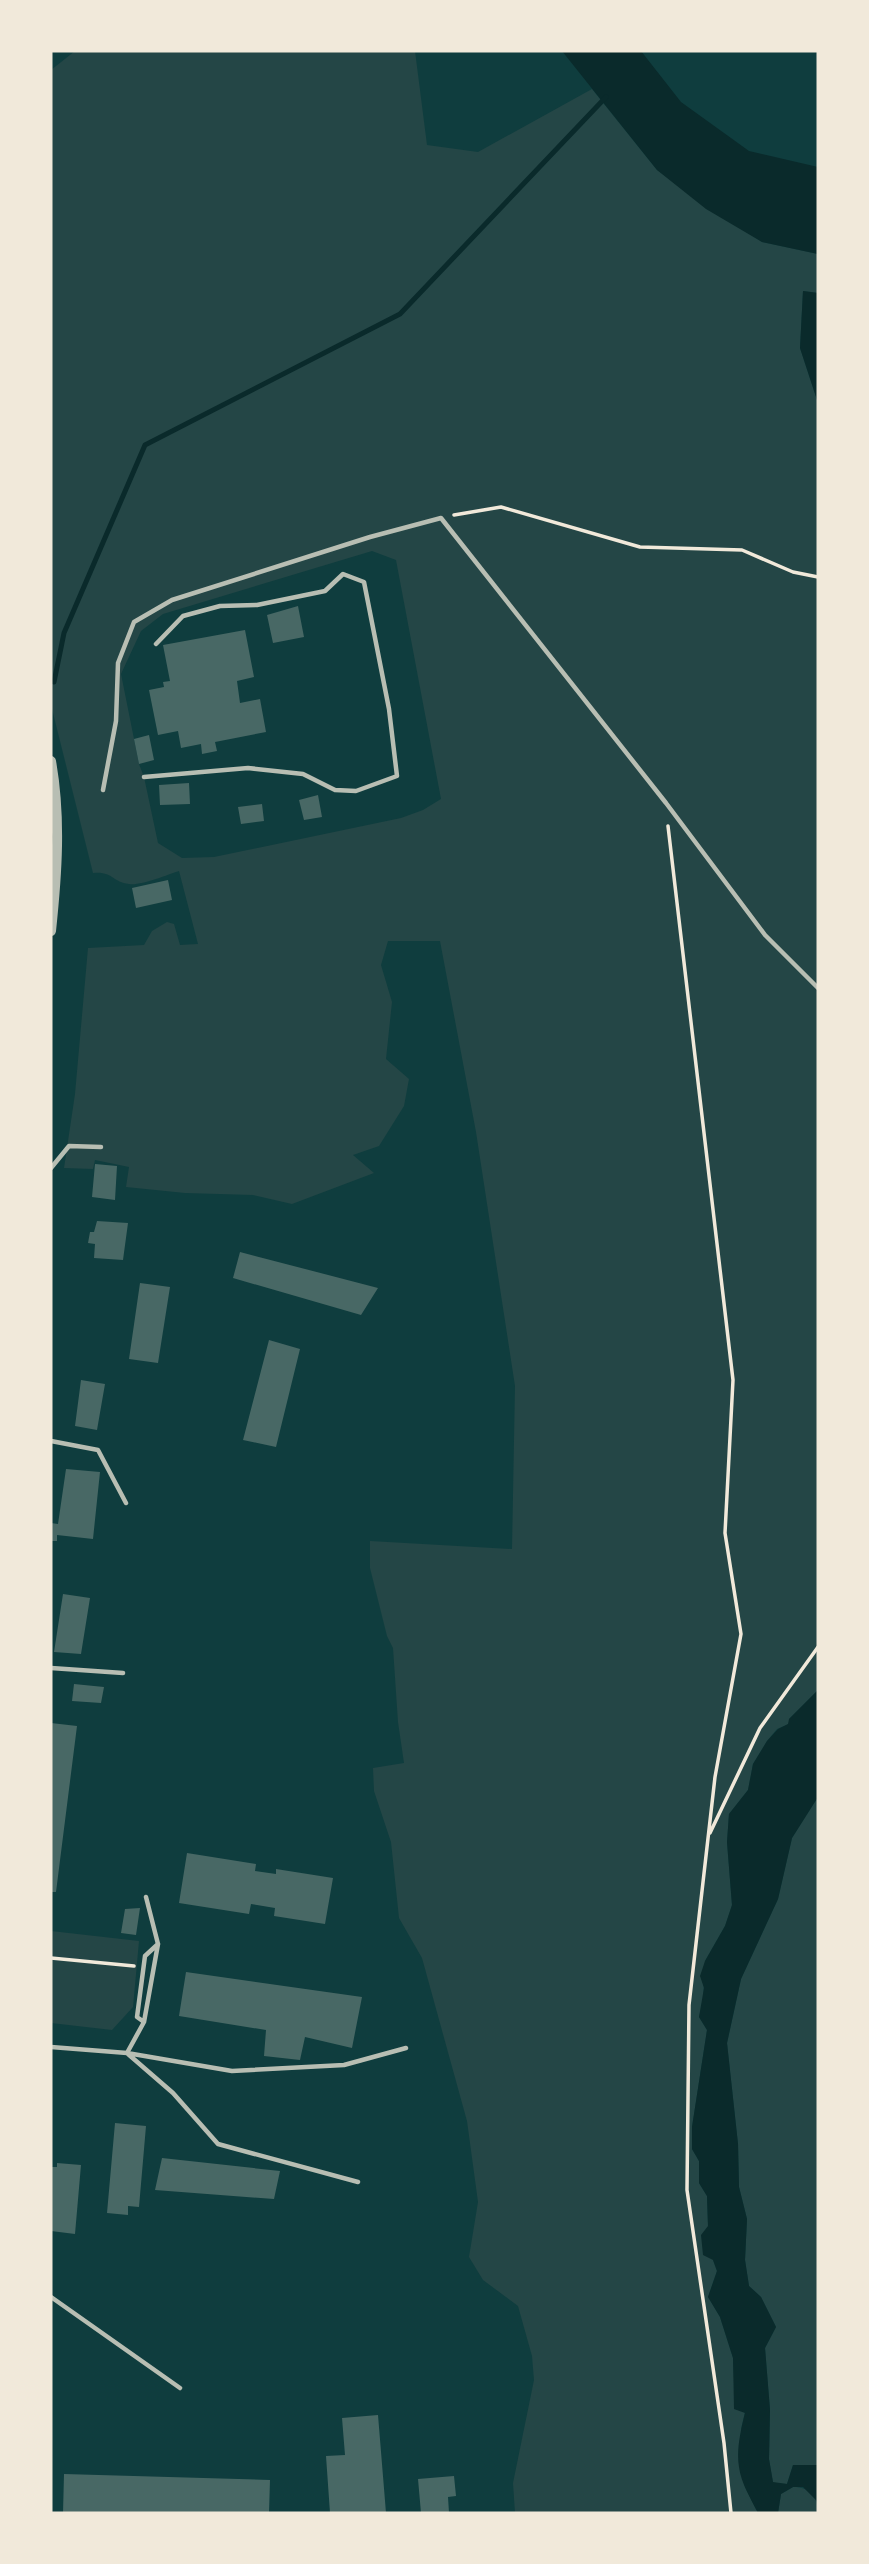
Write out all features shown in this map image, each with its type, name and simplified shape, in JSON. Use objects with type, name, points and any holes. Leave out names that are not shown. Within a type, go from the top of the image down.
[{"type":"street","points":[[51,761],[57,804],[58,847],[51,931]]},
{"type":"lane","points":[[103,790],[116,721],[118,663],[134,622],[172,600],[441,517],[666,803],[765,934],[818,988]]},
{"type":"lane","points":[[144,777],[248,768],[303,774],[335,790],[356,791],[397,776],[389,709],[364,582],[343,574],[325,591],[257,605],[220,606],[183,616],[156,644]]},
{"type":"lane","points":[[51,1168],[69,1146],[102,1147]]},
{"type":"lane","points":[[51,1441],[97,1450],[126,1503]]},
{"type":"lane","points":[[51,1668],[123,1673]]},
{"type":"lane","points":[[127,2053],[144,2022],[158,1944],[146,1897]]},
{"type":"lane","points":[[144,2022],[137,2017],[137,2008],[145,1956],[158,1944]]},
{"type":"lane","points":[[51,2047],[127,2053],[232,2071],[344,2065],[406,2048]]},
{"type":"lane","points":[[127,2053],[173,2093],[218,2144],[358,2182]]},
{"type":"lane","points":[[51,2297],[180,2388]]},
{"type":"path","points":[[441,517],[501,507],[639,547],[742,550],[793,572],[818,577]]},
{"type":"path","points":[[672,855],[733,1380],[726,1533],[741,1634],[715,1777],[689,2005],[687,2190],[724,2443],[731,2513]]},
{"type":"path","points":[[708,1838],[760,1728],[818,1647]]},
{"type":"path","points":[[51,1958],[136,1966]]},
{"type":"shaded area","points":[[75,51],[415,51],[427,145],[478,152],[592,89],[657,170],[762,242],[818,254],[818,293],[803,291],[800,348],[818,403],[818,1690],[789,1719],[789,1724],[777,1729],[767,1741],[753,1764],[748,1790],[729,1814],[727,1842],[732,1905],[725,1926],[705,1961],[703,2002],[699,2017],[707,2030],[692,2127],[692,2149],[699,2161],[699,2183],[707,2196],[708,2226],[717,2271],[708,2297],[720,2317],[733,2358],[734,2378],[745,2412],[741,2429],[745,2487],[758,2513],[515,2513],[513,2483],[534,2380],[532,2356],[518,2306],[483,2280],[469,2257],[478,2202],[467,2121],[422,1958],[399,1918],[391,1842],[374,1791],[373,1768],[404,1763],[393,1648],[387,1636],[370,1568],[370,1541],[512,1549],[515,1386],[476,1132],[440,941],[388,941],[381,965],[392,1002],[386,1059],[409,1079],[404,1106],[379,1146],[353,1155],[374,1173],[292,1204],[253,1195],[185,1193],[126,1187],[129,1167],[95,1160],[93,1169],[64,1168],[75,1094],[88,948],[144,945],[152,931],[167,922],[174,924],[180,945],[198,944],[179,871],[134,884],[123,883],[105,874],[93,873],[51,705],[51,70]],"holes":[[[372,551],[396,560],[441,799],[423,810],[401,818],[214,857],[182,858],[158,843],[121,674],[141,631],[163,614]]]},
{"type":"shaded area","points":[[562,51],[641,51],[681,102],[749,151],[818,167],[818,254],[762,242],[706,209],[657,170]]},
{"type":"shaded area","points":[[803,291],[818,293],[818,403],[800,348]]},
{"type":"shaded area","points":[[818,1690],[818,1797],[792,1838],[778,1899],[741,1979],[727,2043],[738,2144],[739,2187],[747,2219],[745,2260],[749,2286],[761,2297],[776,2327],[765,2348],[770,2410],[769,2459],[773,2482],[787,2484],[793,2465],[818,2465],[818,2502],[803,2487],[793,2487],[781,2494],[778,2513],[758,2513],[744,2485],[739,2467],[739,2447],[745,2413],[734,2409],[733,2358],[720,2317],[708,2297],[717,2271],[713,2260],[703,2255],[701,2235],[708,2226],[707,2196],[699,2183],[699,2161],[692,2149],[692,2127],[707,2030],[699,2017],[704,1988],[700,1976],[705,1961],[725,1926],[732,1905],[727,1842],[729,1814],[748,1790],[753,1764],[767,1741],[778,1729],[788,1724],[789,1719]]},
{"type":"shaded area","points":[[818,1797],[818,2465],[793,2465],[787,2484],[773,2483],[769,2459],[770,2410],[765,2348],[776,2327],[761,2297],[749,2286],[745,2260],[747,2219],[739,2187],[738,2144],[727,2043],[741,1979],[778,1899],[792,1838]]},
{"type":"shaded area","points":[[51,1931],[139,1941],[133,2007],[112,2030],[51,2023]]},
{"type":"shaded area","points":[[793,2487],[812,2494],[818,2513],[778,2513],[781,2494]]},
{"type":"building","points":[[298,606],[304,637],[273,643],[267,615]]},
{"type":"building","points":[[245,630],[254,677],[237,681],[240,703],[260,699],[266,732],[215,742],[217,751],[202,754],[201,744],[181,748],[178,731],[158,735],[149,690],[164,687],[163,682],[170,681],[163,645]]},
{"type":"building","points":[[149,735],[154,760],[139,764],[134,739]]},
{"type":"building","points":[[189,783],[190,804],[160,805],[159,785]]},
{"type":"building","points":[[318,795],[322,817],[304,820],[299,800]]},
{"type":"building","points":[[262,804],[264,821],[241,824],[238,807]]},
{"type":"building","points":[[168,880],[172,900],[136,908],[132,888]]},
{"type":"building","points":[[95,1164],[117,1166],[115,1200],[92,1197]]},
{"type":"building","points":[[97,1221],[128,1223],[123,1260],[94,1258],[95,1244],[88,1243],[90,1232],[94,1232]]},
{"type":"building","points":[[240,1252],[378,1288],[361,1315],[233,1278]]},
{"type":"building","points":[[140,1283],[170,1287],[158,1363],[129,1359]]},
{"type":"building","points":[[269,1340],[300,1349],[276,1447],[243,1440]]},
{"type":"building","points":[[81,1380],[105,1384],[97,1430],[75,1426]]},
{"type":"building","points":[[66,1469],[100,1472],[93,1539],[57,1535],[57,1541],[51,1541],[51,1523],[58,1524]]},
{"type":"building","points":[[63,1594],[90,1598],[81,1654],[54,1652]]},
{"type":"building","points":[[74,1684],[104,1687],[101,1703],[72,1701]]},
{"type":"building","points":[[51,1723],[77,1726],[56,1892],[51,1892]]},
{"type":"building","points":[[187,1853],[256,1864],[255,1871],[276,1874],[276,1869],[333,1878],[325,1924],[274,1916],[275,1908],[251,1904],[249,1914],[179,1903]]},
{"type":"building","points":[[140,1908],[136,1935],[121,1933],[125,1909]]},
{"type":"building","points":[[186,1972],[362,1997],[352,2048],[305,2037],[300,2060],[264,2056],[266,2030],[179,2016]]},
{"type":"building","points":[[115,2123],[146,2126],[139,2207],[128,2206],[128,2215],[107,2213]]},
{"type":"building","points":[[162,2158],[280,2171],[274,2199],[155,2190]]},
{"type":"building","points":[[57,2163],[81,2165],[75,2234],[51,2231],[51,2167],[57,2167]]},
{"type":"building","points":[[378,2415],[386,2513],[330,2513],[326,2456],[345,2455],[342,2418]]},
{"type":"building","points":[[64,2474],[270,2480],[269,2513],[63,2513]]},
{"type":"building","points":[[454,2476],[456,2496],[448,2497],[449,2513],[421,2513],[418,2479]]},
{"type":"waterway","points":[[54,682],[64,633],[145,445],[400,314],[606,97]]}]
